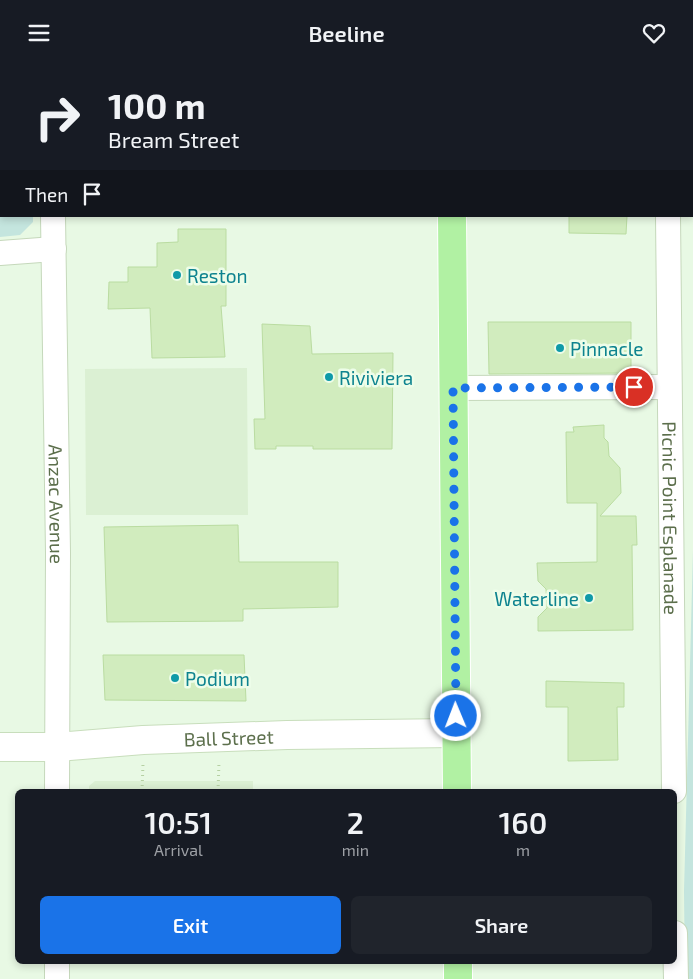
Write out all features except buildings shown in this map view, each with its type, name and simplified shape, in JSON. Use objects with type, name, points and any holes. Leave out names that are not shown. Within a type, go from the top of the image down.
[{"type":"main road","points":[[452,217],[457,789]]},
{"type":"main road","name":"Ball Street","points":[[0,747],[57,747],[218,738],[456,733]]},
{"type":"main road","points":[[458,964],[458,979]]},
{"type":"street","name":"Anzac Avenue","points":[[53,217],[58,553],[57,789]]},
{"type":"street","name":"Picnic Point Esplanade","points":[[668,217],[668,387],[670,420],[674,789]]},
{"type":"street","points":[[0,253],[54,249]]},
{"type":"street","points":[[453,388],[668,387]]},
{"type":"street","points":[[57,964],[57,979]]},
{"type":"street","points":[[676,964],[676,979]]},
{"type":"path","points":[[218,738],[218,789]]},
{"type":"shaded area","points":[[0,217],[33,217],[33,222],[20,235],[0,237]]},
{"type":"shaded area","points":[[247,368],[248,515],[86,515],[85,369]]},
{"type":"shaded area","points":[[693,550],[693,979],[685,979],[684,891]]},
{"type":"shaded area","points":[[95,781],[253,781],[253,789],[89,789],[89,786]]},
{"type":"place","name":"Reston","points":[[177,275]]},
{"type":"place","name":"Pinnacle","points":[[560,348]]},
{"type":"place","name":"Riviviera","points":[[329,377]]},
{"type":"place","name":"Waterline","points":[[589,598]]},
{"type":"place","name":"Podium","points":[[175,678]]},
{"type":"route","points":[[456,716],[453,388],[634,387]]}]
